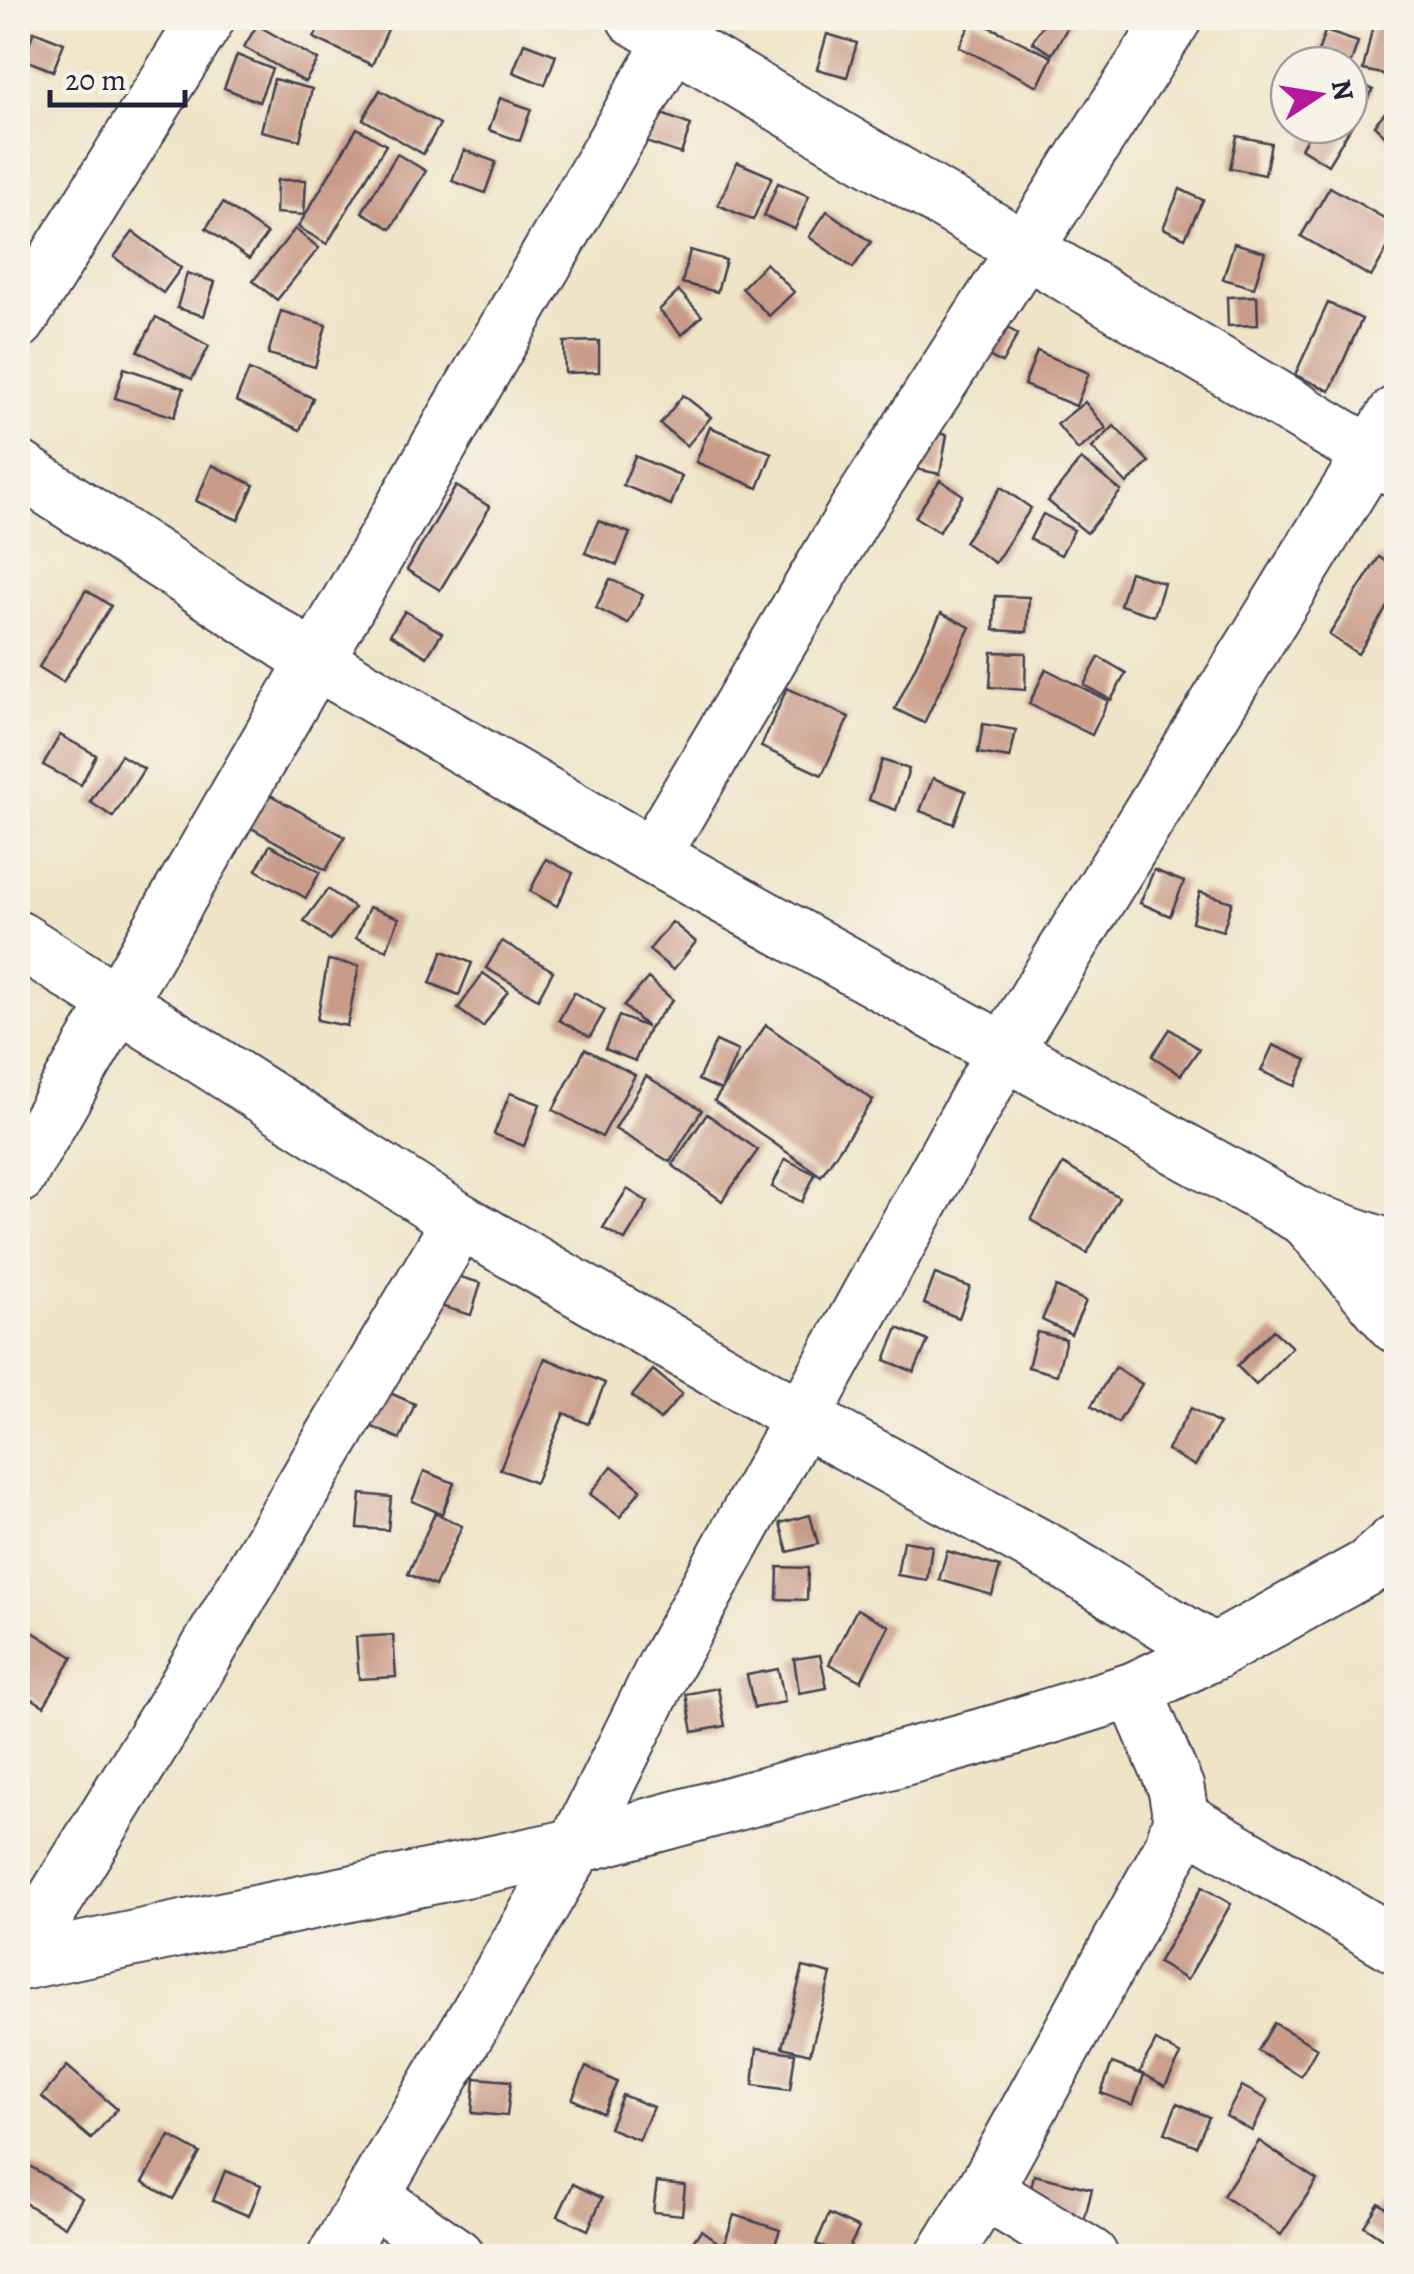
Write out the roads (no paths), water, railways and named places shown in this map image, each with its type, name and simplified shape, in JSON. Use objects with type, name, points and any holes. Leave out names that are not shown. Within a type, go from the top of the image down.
[{"type":"street","points":[[18,320],[207,18]]},
{"type":"street","points":[[652,856],[856,512],[1174,18]]},
{"type":"street","points":[[18,1176],[315,661],[665,24],[1026,248],[1388,446],[1003,1053],[666,1664],[576,1846],[336,2256]]},
{"type":"street","points":[[18,468],[315,661],[652,856],[1308,1219],[1396,1250]]},
{"type":"street","points":[[18,939],[460,1221],[800,1418],[1052,1554],[1214,1652]]},
{"type":"street","points":[[1308,1219],[1396,1325]]},
{"type":"street","points":[[18,1962],[186,1687],[460,1221]]},
{"type":"street","points":[[18,1962],[576,1846],[998,1732],[1134,1690],[1214,1652],[1368,1566],[1396,1542]]},
{"type":"street","points":[[944,2256],[984,2192],[1172,1848],[1181,1818],[1176,1788],[1134,1690]]},
{"type":"street","points":[[1181,1818],[1396,1945]]},
{"type":"street","points":[[984,2192],[1090,2256]]},
{"type":"street","points":[[371,2197],[456,2256]]}]
